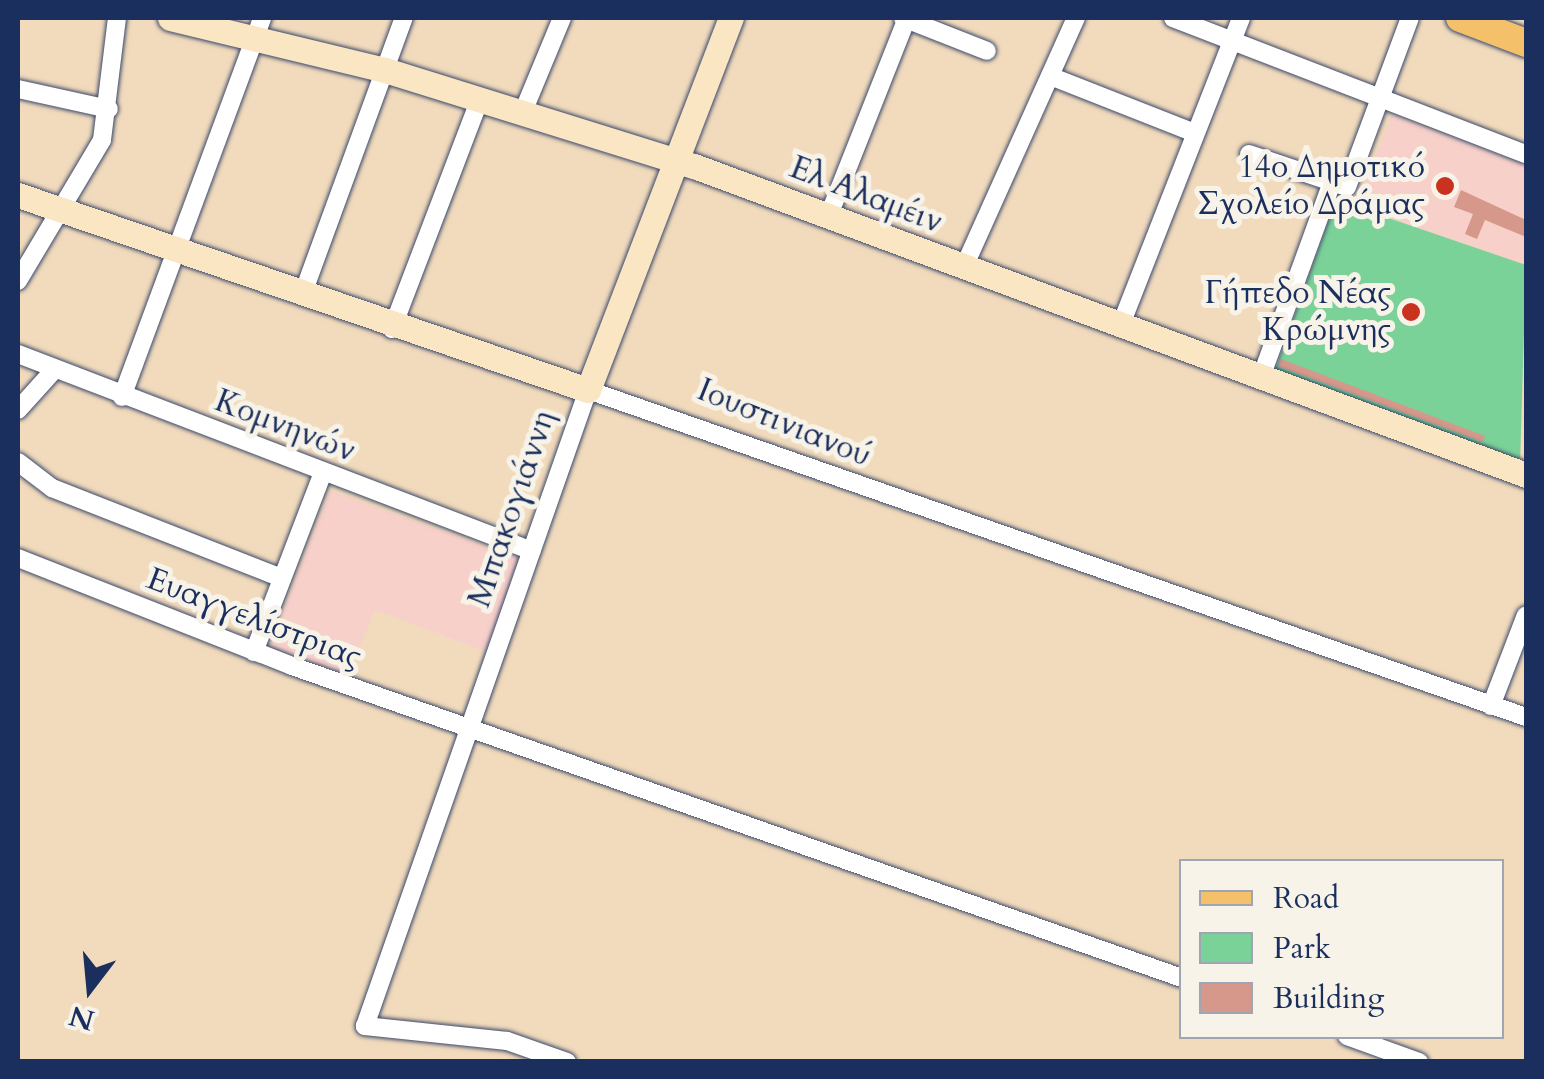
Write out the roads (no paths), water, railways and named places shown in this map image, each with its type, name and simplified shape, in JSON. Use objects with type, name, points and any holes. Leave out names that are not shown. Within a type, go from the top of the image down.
[{"type":"main road","points":[[1460,18],[1526,43]]},
{"type":"street","points":[[18,280],[65,208],[109,109],[117,18]]},
{"type":"street","name":"Ελ Αλαμέιν","points":[[170,18],[259,28],[672,159],[1260,380],[1526,475]]},
{"type":"street","points":[[302,296],[404,18]]},
{"type":"street","points":[[522,112],[562,18]]},
{"type":"street","name":"Μπακογιάννη","points":[[567,1062],[507,1041],[365,1026],[588,390],[672,159],[731,18]]},
{"type":"street","points":[[830,216],[905,18],[987,51]]},
{"type":"street","points":[[964,267],[1076,18]]},
{"type":"street","points":[[1172,18],[1526,154]]},
{"type":"street","points":[[1120,328],[1240,18]]},
{"type":"street","points":[[1260,380],[1339,188],[1381,100],[1410,18]]},
{"type":"street","points":[[122,397],[259,28]]},
{"type":"street","points":[[1050,76],[1196,133]]},
{"type":"street","points":[[18,89],[109,109]]},
{"type":"street","points":[[392,329],[480,99]]},
{"type":"street","points":[[1249,154],[1339,188]]},
{"type":"street","name":"Ιουστινιανού","points":[[18,195],[65,208],[392,329],[588,390],[1526,717]]},
{"type":"street","name":"Κομνηνών","points":[[18,354],[532,551]]},
{"type":"street","points":[[18,410],[54,370]]},
{"type":"street","points":[[18,462],[47,486],[282,578]]},
{"type":"street","points":[[254,652],[323,472]]},
{"type":"street","name":"Ευαγγελίστριας","points":[[18,558],[254,652],[1179,977]]},
{"type":"street","points":[[1491,706],[1526,615]]},
{"type":"street","points":[[1356,1039],[1418,1062]]},
{"type":"place","name":"14ο Δημοτικό Σχολείο Δράμας","points":[[1445,186]]},
{"type":"place","name":"Γήπεδο Νέας Κρώμνης","points":[[1411,312]]}]
